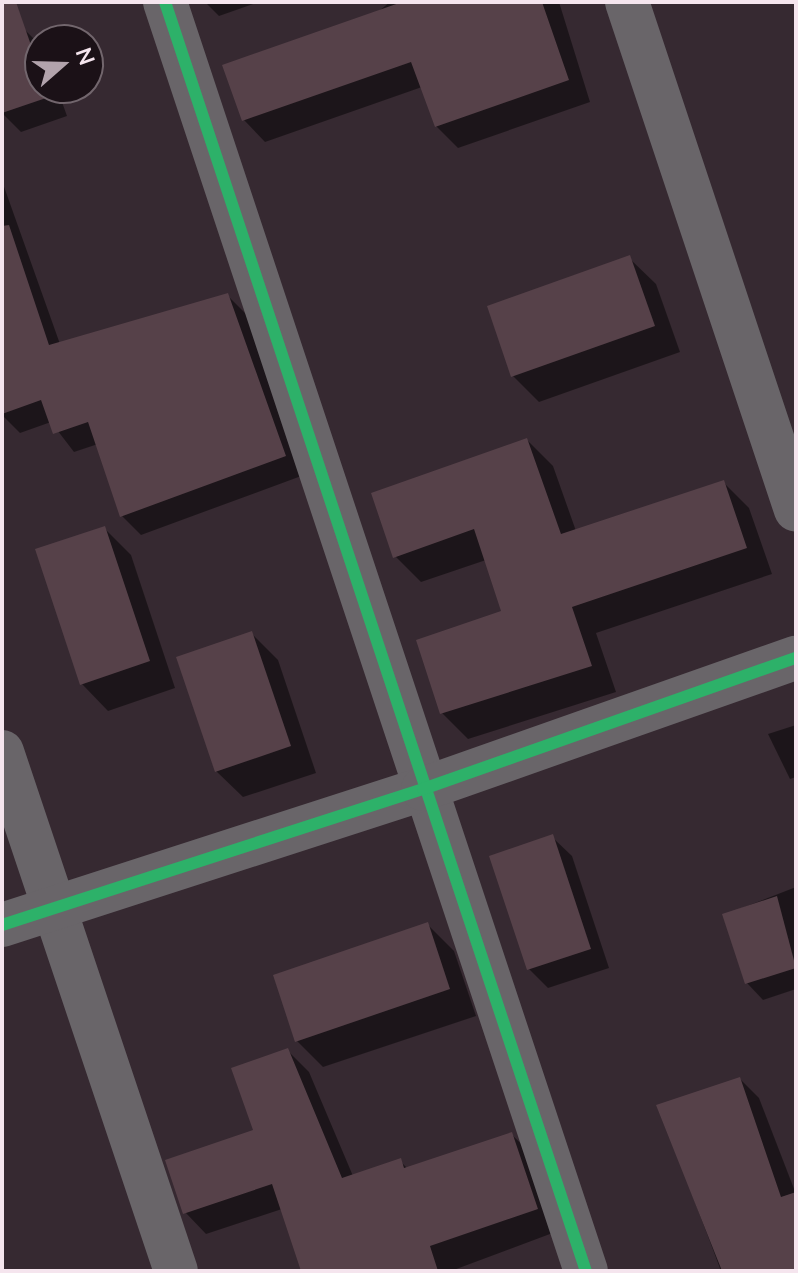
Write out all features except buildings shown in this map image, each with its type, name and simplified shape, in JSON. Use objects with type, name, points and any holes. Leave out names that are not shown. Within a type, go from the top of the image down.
[{"type":"street","points":[[165,2],[423,789],[586,1271]]},
{"type":"street","points":[[638,5],[796,510]]},
{"type":"street","points":[[2,925],[423,789],[796,658]]},
{"type":"street","points":[[2,752],[176,1271]]},
{"type":"cycle path","points":[[165,2],[586,1271]]},
{"type":"cycle path","points":[[2,925],[423,789],[796,658]]}]
